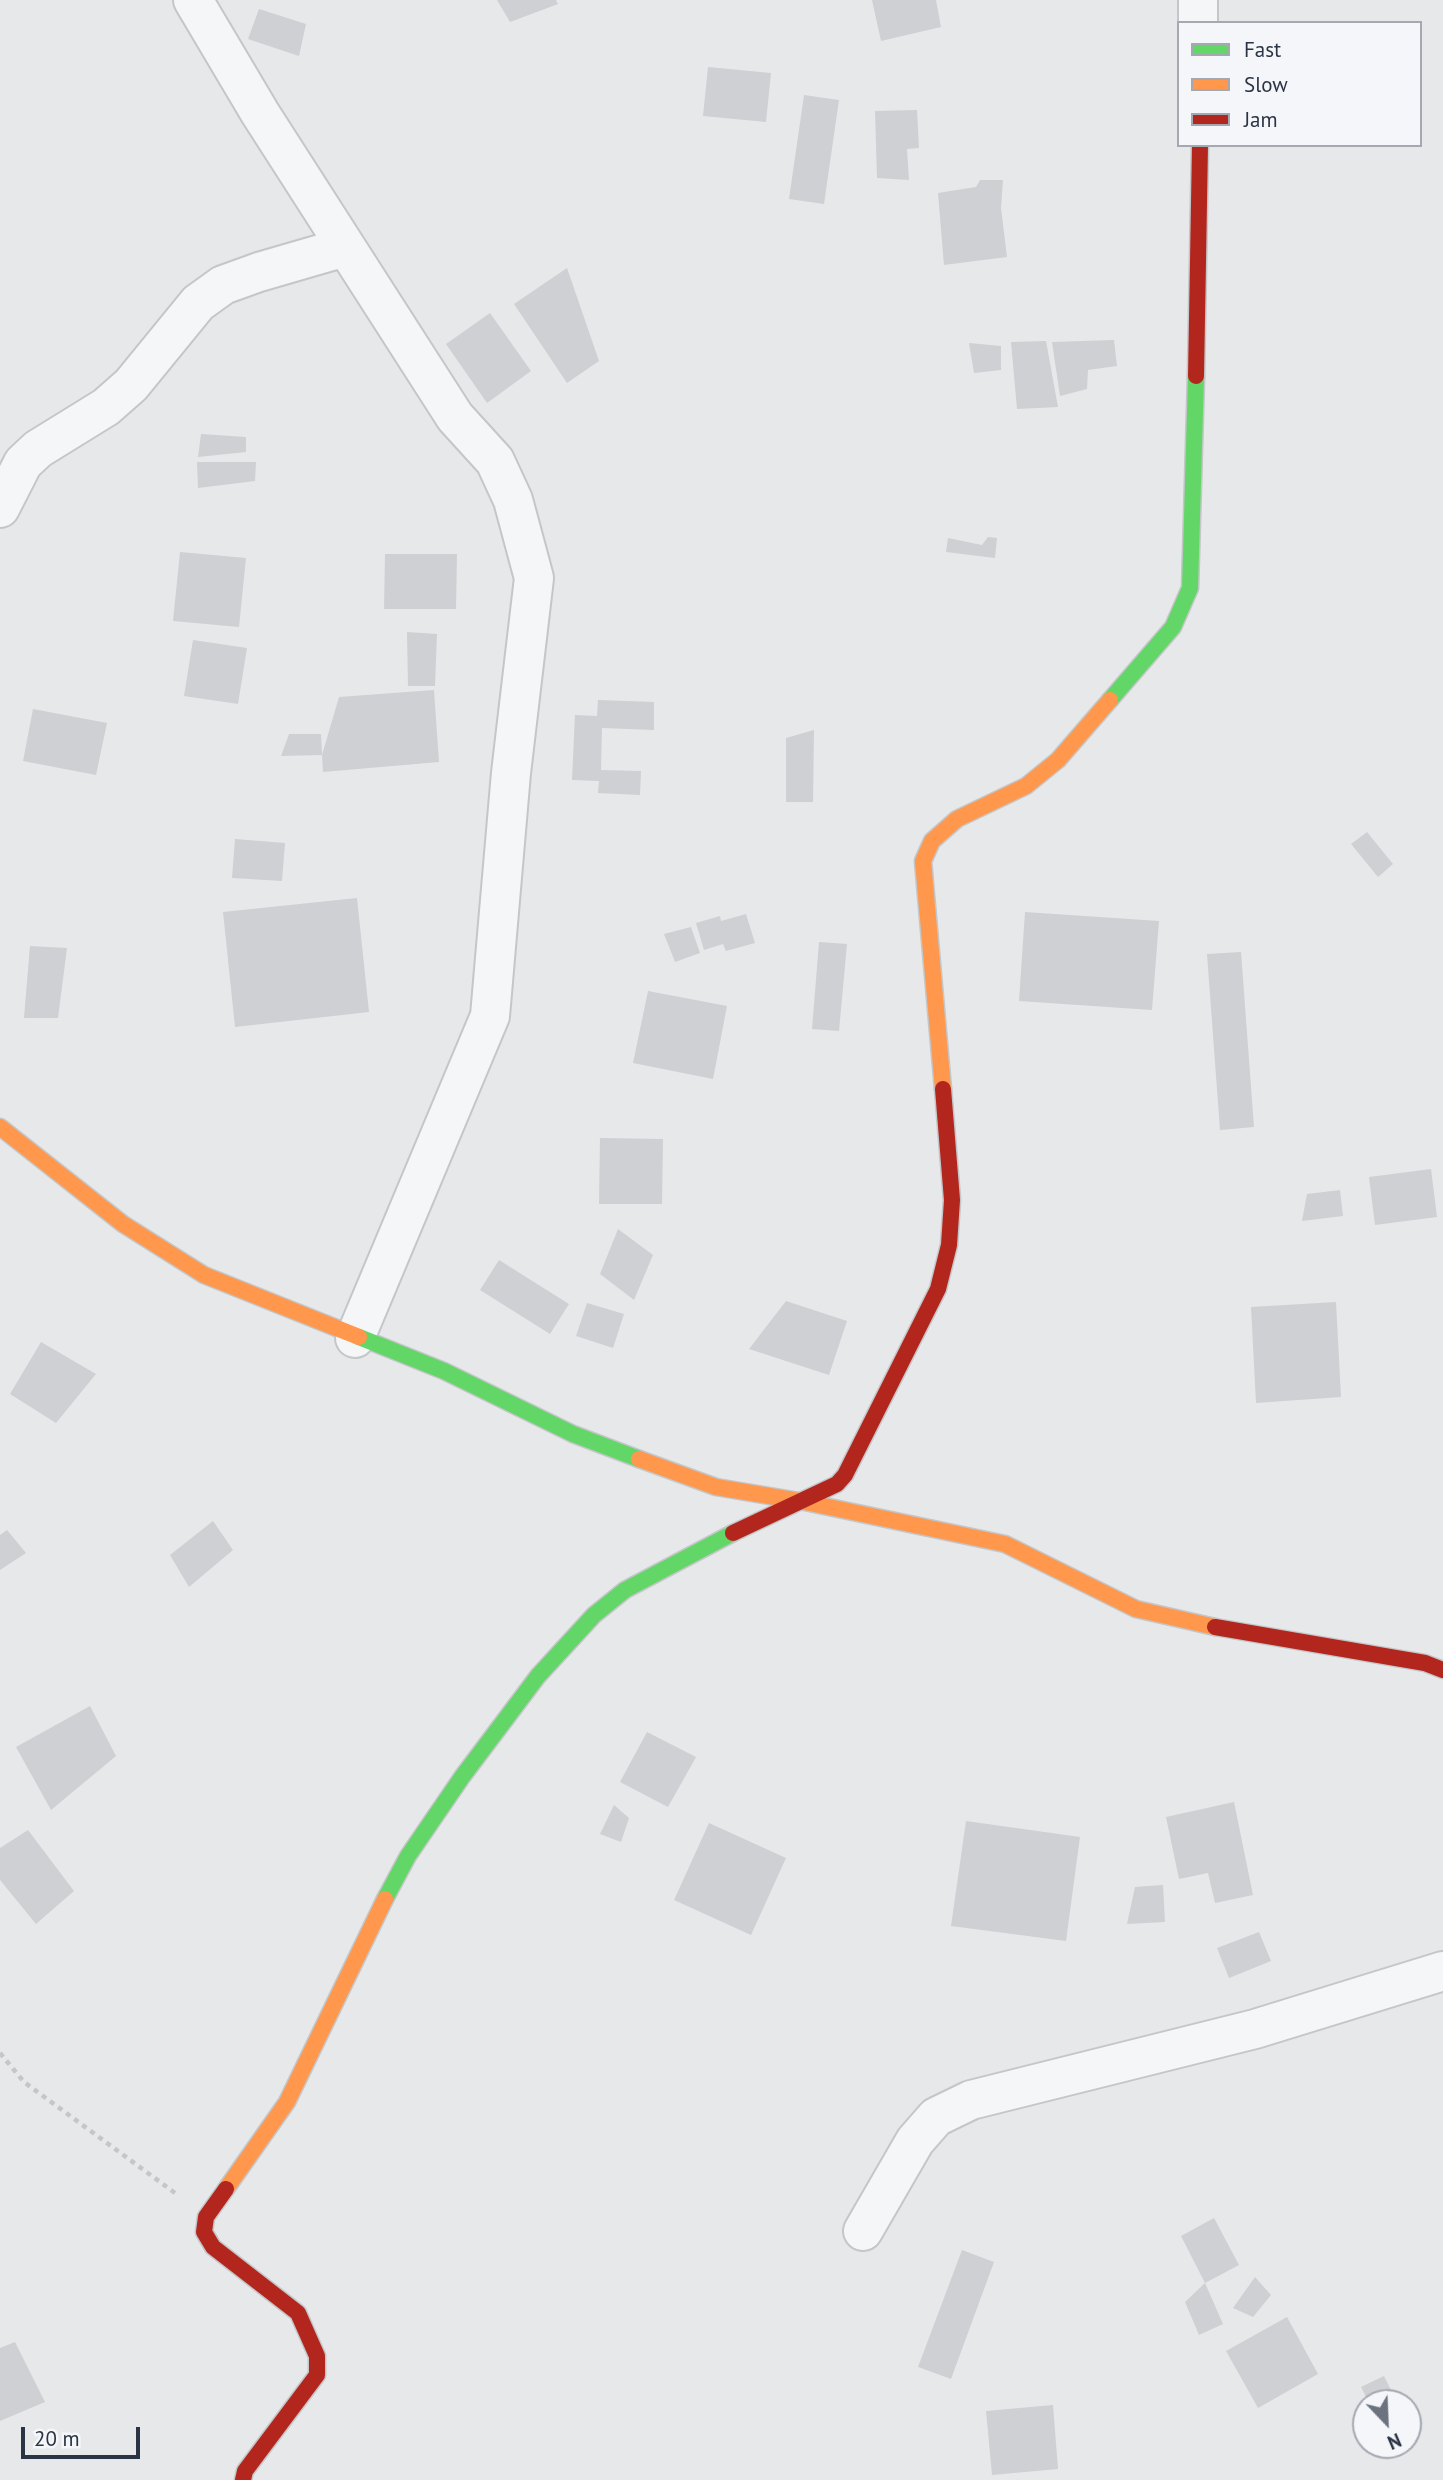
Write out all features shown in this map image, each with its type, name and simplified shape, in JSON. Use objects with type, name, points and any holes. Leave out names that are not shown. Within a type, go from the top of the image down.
[{"type":"street","points":[[193,0],[345,247],[455,417],[495,461],[513,500],[534,578],[510,773],[490,1016],[355,1338]]},
{"type":"street","points":[[1198,0],[1198,21]]},
{"type":"street","points":[[243,2480],[245,2471],[296,2407],[317,2375],[317,2356],[298,2313],[213,2247],[204,2232],[206,2217],[287,2102],[362,1943],[408,1856],[462,1777],[538,1676],[594,1615],[625,1590],[706,1546],[805,1502],[837,1484],[845,1475],[937,1289],[949,1245],[952,1200],[923,861],[932,841],[957,820],[1026,786],[1058,760],[1173,627],[1190,588],[1201,227],[1200,147]]},
{"type":"street","points":[[0,508],[23,463],[38,449],[106,407],[131,385],[198,303],[223,285],[345,247]]},
{"type":"street","points":[[0,1127],[123,1224],[204,1275],[355,1338],[444,1371],[573,1434],[716,1488],[805,1502],[1005,1544],[1136,1609],[1437,1674]]},
{"type":"street","points":[[863,2231],[915,2141],[936,2117],[971,2100],[1255,2029],[1443,1970]]},
{"type":"path","points":[[0,2053],[24,2082],[206,2217]]},
{"type":"building","points":[[497,0],[556,0],[558,4],[510,22]]},
{"type":"building","points":[[872,0],[936,0],[941,27],[881,41]]},
{"type":"building","points":[[259,9],[306,24],[299,56],[248,39]]},
{"type":"building","points":[[708,67],[771,73],[766,122],[703,116]]},
{"type":"building","points":[[804,95],[839,100],[824,204],[789,199]]},
{"type":"building","points":[[917,110],[919,148],[907,149],[909,180],[877,178],[875,111]]},
{"type":"building","points":[[980,180],[1003,180],[1001,208],[1007,257],[944,265],[938,193],[976,187]]},
{"type":"building","points":[[567,268],[599,361],[567,383],[514,304]]},
{"type":"building","points":[[490,313],[531,371],[487,403],[446,344]]},
{"type":"building","points":[[1114,340],[1117,366],[1088,370],[1087,389],[1060,396],[1052,342]]},
{"type":"building","points":[[1046,341],[1058,407],[1017,409],[1011,342]]},
{"type":"building","points":[[969,343],[1001,346],[1001,370],[974,373]]},
{"type":"building","points":[[201,434],[246,437],[246,452],[198,457]]},
{"type":"building","points":[[197,462],[256,462],[255,481],[198,488]]},
{"type":"building","points":[[988,537],[997,538],[995,558],[946,552],[948,538],[982,545]]},
{"type":"building","points":[[180,552],[246,558],[239,627],[173,621]]},
{"type":"building","points":[[385,554],[457,554],[456,609],[384,609]]},
{"type":"building","points":[[407,632],[437,634],[435,686],[408,686]]},
{"type":"building","points":[[193,640],[247,648],[238,704],[184,696]]},
{"type":"building","points":[[434,690],[439,762],[323,772],[322,755],[339,697]]},
{"type":"building","points":[[598,700],[654,702],[654,730],[602,728],[601,770],[641,771],[640,795],[598,793],[599,781],[572,780],[575,715],[597,716]]},
{"type":"building","points":[[33,709],[107,723],[96,775],[23,761]]},
{"type":"building","points":[[814,730],[813,802],[786,802],[786,738]]},
{"type":"building","points":[[289,734],[321,734],[322,755],[281,756]]},
{"type":"building","points":[[1367,832],[1393,864],[1378,877],[1351,844]]},
{"type":"building","points":[[235,839],[285,843],[282,881],[232,878]]},
{"type":"building","points":[[357,898],[369,1012],[235,1027],[223,912]]},
{"type":"building","points":[[1025,912],[1159,921],[1152,1010],[1019,1001]]},
{"type":"building","points":[[746,914],[755,943],[726,951],[723,944],[704,950],[696,923],[720,916],[721,921]]},
{"type":"building","points":[[691,927],[700,953],[675,962],[664,934]]},
{"type":"building","points":[[819,942],[847,944],[839,1031],[812,1029]]},
{"type":"building","points":[[30,946],[67,948],[58,1018],[24,1018]]},
{"type":"building","points":[[1241,952],[1254,1127],[1220,1130],[1207,954]]},
{"type":"building","points":[[648,991],[727,1006],[713,1079],[633,1063]]},
{"type":"building","points":[[600,1138],[663,1139],[662,1204],[599,1204]]},
{"type":"building","points":[[1431,1169],[1437,1217],[1375,1225],[1369,1177]]},
{"type":"building","points":[[1340,1190],[1343,1216],[1302,1221],[1307,1194]]},
{"type":"building","points":[[618,1229],[653,1255],[634,1300],[600,1274]]},
{"type":"building","points":[[499,1260],[569,1304],[550,1334],[480,1290]]},
{"type":"building","points":[[786,1301],[847,1321],[829,1375],[749,1349]]},
{"type":"building","points":[[1336,1302],[1341,1397],[1256,1403],[1251,1307]]},
{"type":"building","points":[[587,1303],[624,1314],[613,1348],[576,1336]]},
{"type":"building","points":[[41,1342],[96,1374],[56,1423],[10,1394]]},
{"type":"building","points":[[213,1521],[233,1550],[189,1587],[170,1555]]},
{"type":"building","points":[[7,1530],[26,1553],[0,1570],[0,1535]]},
{"type":"building","points":[[90,1706],[116,1756],[51,1810],[16,1747]]},
{"type":"building","points":[[647,1732],[696,1757],[668,1807],[620,1782]]},
{"type":"building","points":[[1234,1802],[1253,1895],[1215,1903],[1208,1873],[1179,1879],[1166,1817]]},
{"type":"building","points":[[614,1805],[629,1818],[621,1842],[600,1834]]},
{"type":"building","points":[[966,1821],[1080,1837],[1066,1941],[951,1926]]},
{"type":"building","points":[[709,1823],[786,1858],[751,1935],[674,1900]]},
{"type":"building","points":[[28,1830],[74,1891],[36,1924],[0,1880],[0,1848]]},
{"type":"building","points":[[1163,1885],[1165,1922],[1127,1924],[1135,1887]]},
{"type":"building","points":[[1259,1932],[1271,1961],[1229,1978],[1217,1948]]},
{"type":"building","points":[[1214,2218],[1239,2265],[1205,2283],[1181,2236]]},
{"type":"building","points":[[962,2250],[994,2262],[951,2379],[918,2367]]},
{"type":"building","points":[[1255,2277],[1271,2295],[1253,2317],[1233,2308]]},
{"type":"building","points":[[1205,2283],[1223,2324],[1199,2335],[1185,2302]]},
{"type":"building","points":[[1287,2317],[1318,2374],[1258,2408],[1226,2351]]},
{"type":"building","points":[[15,2342],[45,2402],[0,2421],[0,2348]]},
{"type":"building","points":[[1384,2376],[1390,2389],[1362,2389],[1361,2387]]},
{"type":"building","points":[[1053,2405],[1058,2469],[992,2475],[986,2411]]},
{"type":"traffic: fast","points":[[1110,700],[1173,627],[1190,588],[1196,376]]},
{"type":"traffic: fast","points":[[359,1337],[444,1371],[573,1434],[639,1459]]},
{"type":"traffic: fast","points":[[385,1899],[408,1856],[462,1777],[538,1676],[594,1615],[625,1590],[733,1533]]},
{"type":"traffic: slow","points":[[943,1089],[923,861],[932,841],[957,819],[1026,786],[1058,760],[1110,700]]},
{"type":"traffic: slow","points":[[0,1127],[123,1224],[204,1275],[359,1337]]},
{"type":"traffic: slow","points":[[639,1459],[716,1487],[805,1502],[1005,1544],[1136,1609],[1215,1627]]},
{"type":"traffic: slow","points":[[226,2189],[287,2102],[385,1899]]},
{"type":"traffic: jam","points":[[1196,376],[1200,147]]},
{"type":"traffic: jam","points":[[733,1533],[837,1484],[845,1475],[938,1289],[949,1245],[952,1200],[943,1089]]},
{"type":"traffic: jam","points":[[1215,1627],[1425,1663],[1443,1670]]},
{"type":"traffic: jam","points":[[226,2189],[206,2217],[204,2232],[213,2247],[298,2313],[317,2356],[317,2375],[245,2471],[243,2480]]}]
